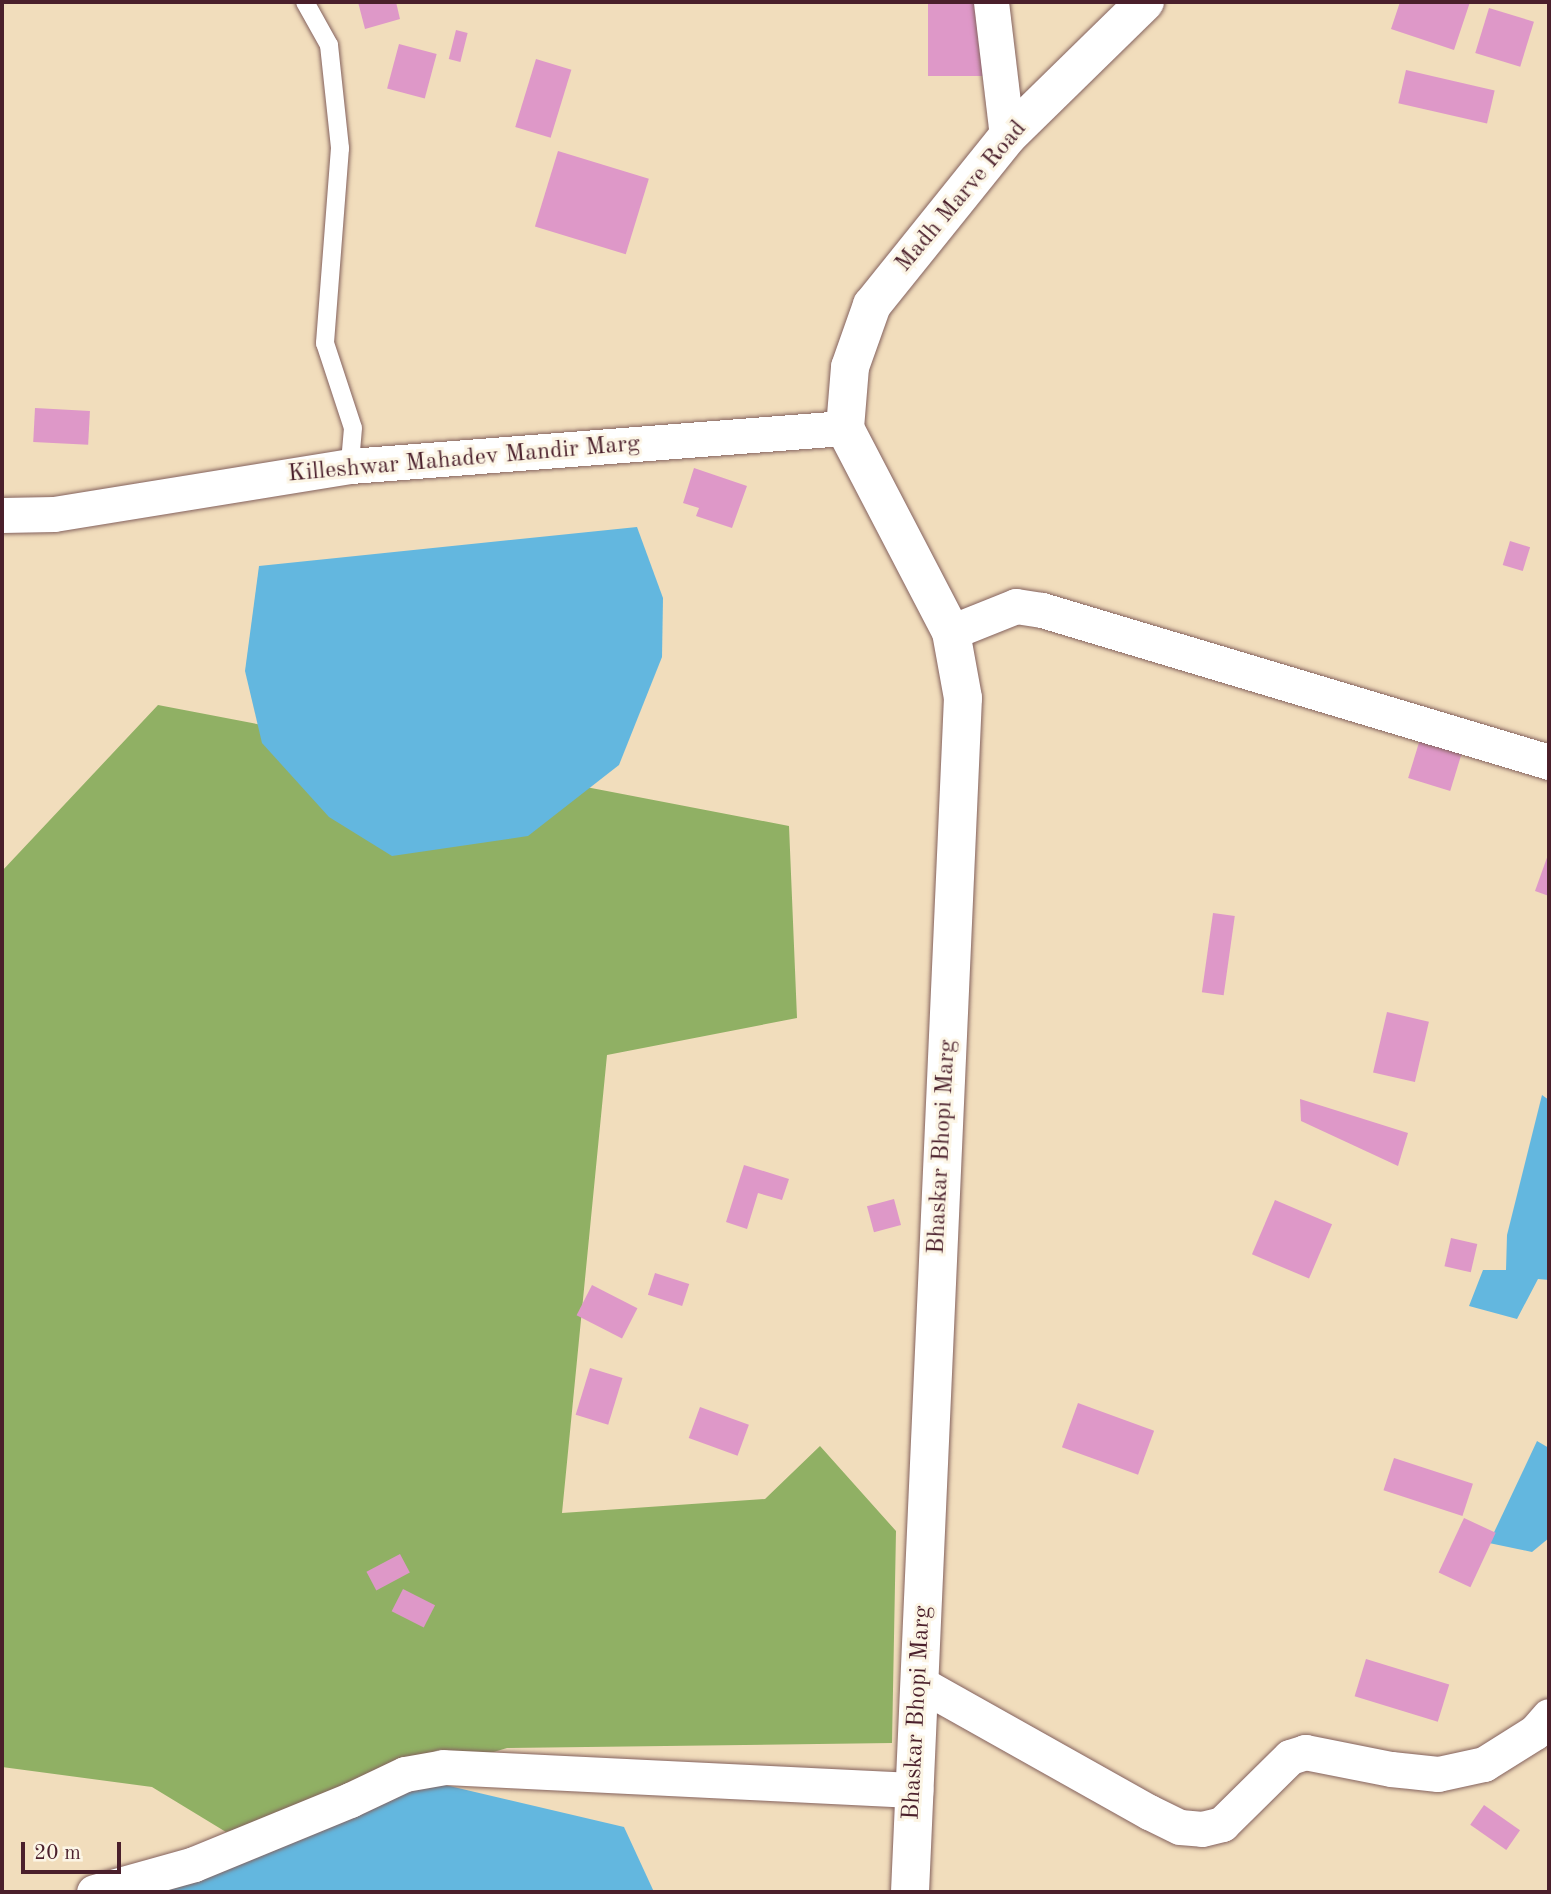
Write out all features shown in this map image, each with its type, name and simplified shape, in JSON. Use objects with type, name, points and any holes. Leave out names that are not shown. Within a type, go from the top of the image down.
[{"type":"street","points":[[991,2],[1007,137]]},
{"type":"street","name":"Madh Marve Road","points":[[845,428],[850,367],[873,305],[1007,137],[1145,2]]},
{"type":"street","name":"Killeshwar Mahadev Mandir Marg","points":[[2,515],[54,514],[349,466],[845,428]]},
{"type":"street","name":"Bhaskar Bhopi Marg","points":[[845,428],[951,632],[963,698],[910,1892]]},
{"type":"street","points":[[951,632],[1016,606],[1042,610],[1549,762]]},
{"type":"street","points":[[919,1683],[1149,1812],[1180,1827],[1202,1829],[1222,1824],[1290,1757],[1305,1752],[1391,1769],[1438,1774],[1484,1764],[1535,1732],[1549,1716]]},
{"type":"street","points":[[94,1892],[194,1864],[350,1800],[405,1774],[443,1767],[915,1790]]},
{"type":"lane","points":[[305,2],[329,45],[339,135],[325,343],[354,428],[349,466]]},
{"type":"green space","points":[[158,705],[789,826],[797,1018],[607,1055],[562,1513],[765,1499],[820,1446],[896,1531],[892,1743],[507,1748],[226,1832],[152,1787],[2,1767],[2,871]]},
{"type":"water","points":[[637,527],[663,598],[662,657],[619,765],[528,836],[392,856],[329,817],[262,743],[245,671],[259,566]]},
{"type":"water","points":[[1542,1095],[1549,1100],[1549,1280],[1538,1279],[1517,1319],[1469,1306],[1483,1270],[1506,1270],[1507,1235]]},
{"type":"water","points":[[1537,1441],[1549,1448],[1549,1538],[1532,1552],[1489,1543]]},
{"type":"water","points":[[424,1780],[624,1827],[654,1892],[149,1892]]},
{"type":"building","points":[[358,2],[396,2],[400,19],[365,29]]},
{"type":"building","points":[[928,2],[986,2],[986,76],[928,76]]},
{"type":"building","points":[[1400,2],[1470,2],[1454,50],[1391,29]]},
{"type":"building","points":[[1489,8],[1534,22],[1520,67],[1475,53]]},
{"type":"building","points":[[456,30],[468,33],[460,62],[449,59]]},
{"type":"building","points":[[399,44],[437,54],[425,99],[387,88]]},
{"type":"building","points":[[536,59],[571,70],[551,138],[515,127]]},
{"type":"building","points":[[1406,70],[1495,90],[1487,124],[1398,103]]},
{"type":"building","points":[[558,151],[649,179],[626,254],[535,227]]},
{"type":"building","points":[[35,408],[90,411],[88,445],[33,442]]},
{"type":"building","points":[[694,468],[747,486],[732,528],[696,516],[699,508],[683,503]]},
{"type":"building","points":[[1510,541],[1530,547],[1523,571],[1503,565]]},
{"type":"building","points":[[1421,736],[1463,749],[1450,791],[1408,778]]},
{"type":"building","points":[[1549,852],[1549,896],[1535,891]]},
{"type":"building","points":[[1213,913],[1235,916],[1224,995],[1202,992]]},
{"type":"building","points":[[1387,1012],[1429,1022],[1415,1082],[1373,1072]]},
{"type":"building","points":[[1300,1099],[1408,1133],[1398,1166],[1301,1121]]},
{"type":"building","points":[[744,1165],[789,1179],[782,1200],[758,1193],[747,1229],[726,1222]]},
{"type":"building","points":[[894,1199],[901,1225],[874,1232],[867,1206]]},
{"type":"building","points":[[1275,1200],[1332,1224],[1309,1279],[1252,1254]]},
{"type":"building","points":[[1451,1238],[1477,1244],[1471,1272],[1444,1266]]},
{"type":"building","points":[[655,1273],[689,1284],[682,1306],[648,1295]]},
{"type":"building","points":[[592,1285],[637,1308],[622,1338],[577,1315]]},
{"type":"building","points":[[590,1368],[623,1378],[608,1425],[576,1415]]},
{"type":"building","points":[[1078,1403],[1154,1431],[1138,1475],[1062,1447]]},
{"type":"building","points":[[700,1407],[749,1425],[738,1456],[689,1438]]},
{"type":"building","points":[[1394,1458],[1473,1484],[1462,1516],[1383,1490]]},
{"type":"building","points":[[1464,1518],[1496,1533],[1470,1587],[1439,1572]]},
{"type":"building","points":[[400,1554],[410,1573],[376,1590],[366,1572]]},
{"type":"building","points":[[403,1589],[435,1605],[424,1628],[392,1611]]},
{"type":"building","points":[[1366,1659],[1449,1684],[1438,1722],[1355,1696]]},
{"type":"building","points":[[1484,1805],[1520,1830],[1506,1850],[1470,1825]]}]
